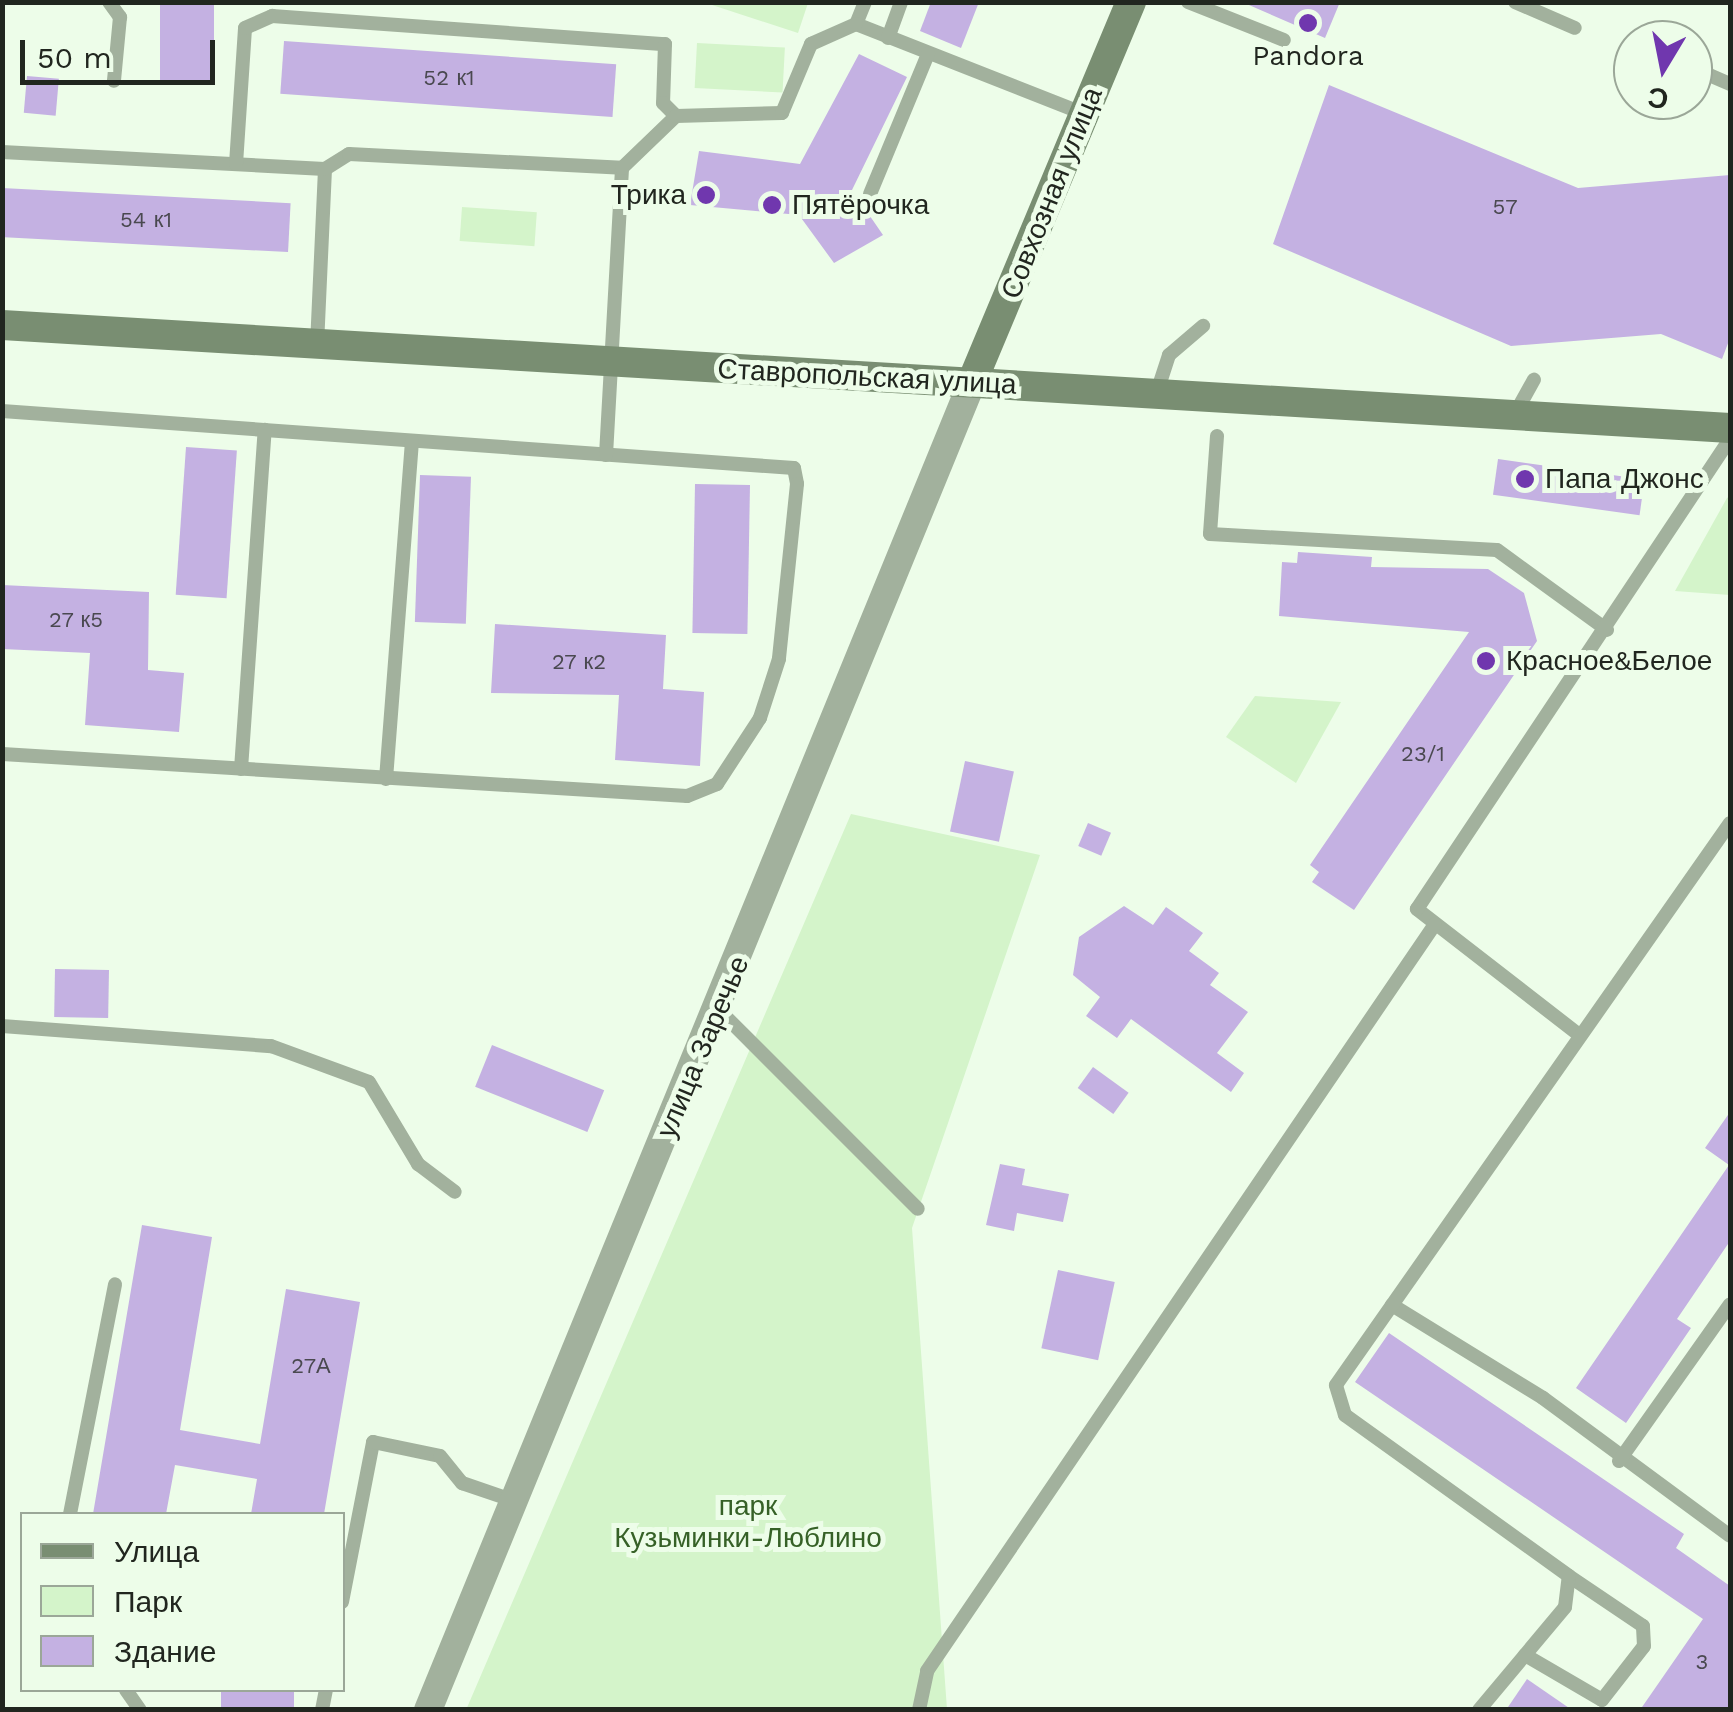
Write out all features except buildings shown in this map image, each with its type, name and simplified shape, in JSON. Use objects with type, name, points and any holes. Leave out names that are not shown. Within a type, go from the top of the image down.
[{"type":"main road","name":"Совхозная улица","points":[[972,382],[1131,2]]},
{"type":"main road","name":"Ставропольская улица","points":[[2,326],[1156,396],[1516,412],[1730,428]]},
{"type":"street","name":"улица Заречье","points":[[428,1710],[719,1010],[972,382]]},
{"type":"lane","points":[[110,2],[120,16],[114,81]]},
{"type":"lane","points":[[606,455],[617,362],[622,168],[676,116],[782,112],[811,44],[856,24],[865,2]]},
{"type":"lane","points":[[888,38],[901,2]]},
{"type":"lane","points":[[1188,2],[1284,40]]},
{"type":"lane","points":[[1515,2],[1575,28]]},
{"type":"lane","points":[[236,164],[245,28],[272,16],[665,44],[663,103],[676,116]]},
{"type":"lane","points":[[856,24],[1082,113]]},
{"type":"lane","points":[[870,194],[928,54]]},
{"type":"lane","points":[[2,152],[325,168],[348,154],[622,168]]},
{"type":"lane","points":[[317,344],[325,168]]},
{"type":"lane","points":[[1156,396],[1169,354],[1203,326]]},
{"type":"lane","points":[[1516,412],[1534,380]]},
{"type":"lane","points":[[2,411],[794,468],[780,659],[760,718],[717,784],[686,796],[2,754]]},
{"type":"lane","points":[[241,769],[265,430]]},
{"type":"lane","points":[[1217,436],[1210,534],[1497,550],[1606,630]]},
{"type":"lane","points":[[1578,1034],[1417,910],[1730,439]]},
{"type":"lane","points":[[386,778],[412,440]]},
{"type":"lane","points":[[1525,1655],[1602,1700],[1644,1646],[1643,1626],[1346,1415],[1336,1400],[1340,1372],[1392,1305],[1578,1034],[1730,823]]},
{"type":"lane","points":[[919,1710],[927,1671],[1435,924]]},
{"type":"lane","points":[[719,1010],[918,1209]]},
{"type":"lane","points":[[2,1026],[271,1046],[370,1082],[418,1164],[455,1192]]},
{"type":"lane","points":[[70,1512],[114,1284]]},
{"type":"lane","points":[[1618,1461],[1730,1304]]},
{"type":"lane","points":[[1392,1305],[1543,1398],[1618,1461],[1730,1536]]},
{"type":"lane","points":[[345,1587],[373,1442],[440,1456],[462,1483],[515,1501]]},
{"type":"lane","points":[[1479,1710],[1565,1607],[1569,1576]]},
{"type":"green space","points":[[706,3],[808,3],[798,33]]},
{"type":"green space","points":[[697,43],[785,48],[783,93],[695,88]]},
{"type":"green space","points":[[462,207],[537,212],[534,246],[460,241]]},
{"type":"green space","points":[[1730,496],[1730,595],[1675,591],[1727,498]]},
{"type":"green space","points":[[1255,696],[1341,702],[1296,783],[1226,737]]},
{"type":"green space","name":"парк Кузьминки-Люблино","points":[[851,814],[1040,855],[912,1228],[947,1709],[466,1710]]},
{"type":"place","name":"Pandora","points":[[1308,23]]},
{"type":"place","name":"Трика","points":[[706,195]]},
{"type":"place","name":"Пятёрочка","points":[[772,205]]},
{"type":"place","name":"Папа Джонс","points":[[1525,479]]},
{"type":"place","name":"Красное&Белое","points":[[1486,661]]}]
